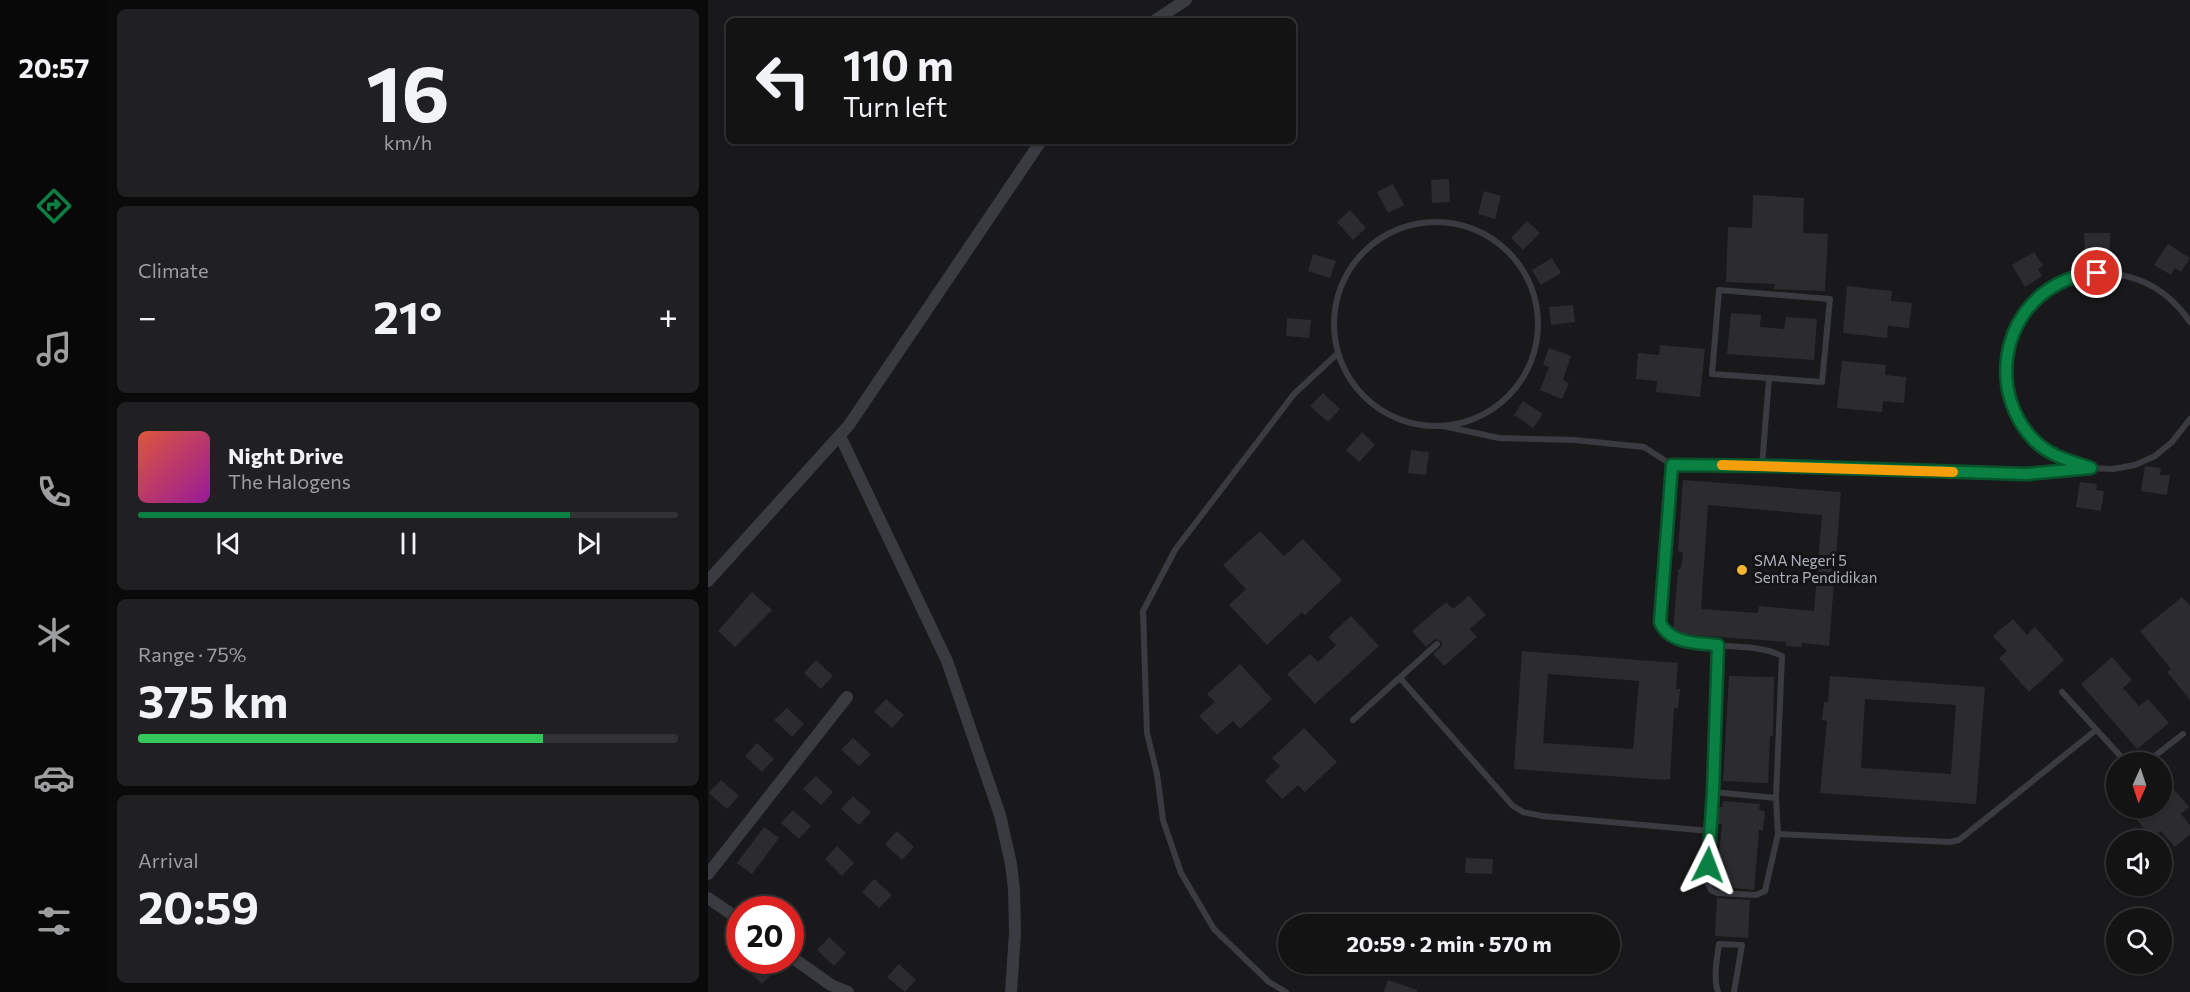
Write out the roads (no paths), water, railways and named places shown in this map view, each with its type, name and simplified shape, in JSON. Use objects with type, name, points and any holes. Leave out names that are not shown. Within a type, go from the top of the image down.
[{"type":"street","points":[[1159,18],[1186,0]]},
{"type":"street","points":[[708,581],[840,436],[1039,144]]},
{"type":"street","points":[[840,436],[947,661],[1000,815],[1011,864],[1014,890],[1015,933],[1011,992]]},
{"type":"street","points":[[708,874],[847,698]]},
{"type":"street","points":[[708,898],[726,910]]},
{"type":"street","points":[[804,968],[830,988],[848,992]]},
{"type":"lane","points":[[1443,426],[1477,418],[1506,400],[1527,372],[1538,340],[1538,305],[1527,274],[1506,248],[1478,230],[1445,222],[1412,224],[1381,237],[1356,259],[1340,288],[1333,321],[1337,354],[1353,384],[1378,408],[1409,423],[1443,426],[1499,438],[1575,440],[1644,447],[1672,465],[2027,474],[2091,468],[2113,469],[2134,465],[2155,456],[2172,442],[2190,419]]},
{"type":"lane","points":[[2091,468],[2051,454],[2035,441],[2022,425],[2012,407],[2006,387],[2005,367],[2008,346],[2015,327],[2026,310],[2041,295],[2077,276],[2118,273],[2140,279],[2159,289],[2176,303],[2190,322]]},
{"type":"lane","points":[[1719,290],[1830,299],[1822,382],[1769,378],[1712,374],[1719,290]]},
{"type":"lane","points":[[1286,992],[1269,982],[1214,929],[1181,873],[1163,820],[1157,774],[1147,733],[1143,611],[1168,561],[1182,541],[1294,394],[1337,354]]},
{"type":"lane","points":[[1762,466],[1769,378]]},
{"type":"lane","points":[[1672,465],[1660,622],[1663,630],[1671,637],[1693,642],[1771,651],[1782,656],[1776,798],[1778,834],[1765,891],[1756,895],[1717,893],[1708,886],[1718,645]]},
{"type":"lane","points":[[1353,720],[1437,644]]},
{"type":"lane","points":[[1400,678],[1513,806],[1523,812],[1542,816],[1710,831]]},
{"type":"lane","points":[[2062,692],[2117,752]]},
{"type":"lane","points":[[1778,834],[1950,842],[1959,840],[2096,730]]},
{"type":"lane","points":[[2160,752],[2183,734]]},
{"type":"lane","points":[[1713,792],[1776,798]]},
{"type":"lane","points":[[1718,992],[1716,966],[1719,944],[1742,945],[1734,992]]},
{"type":"place","name":"SMA Negeri 5 Sentra Pendidikan","points":[[1742,570]]}]
